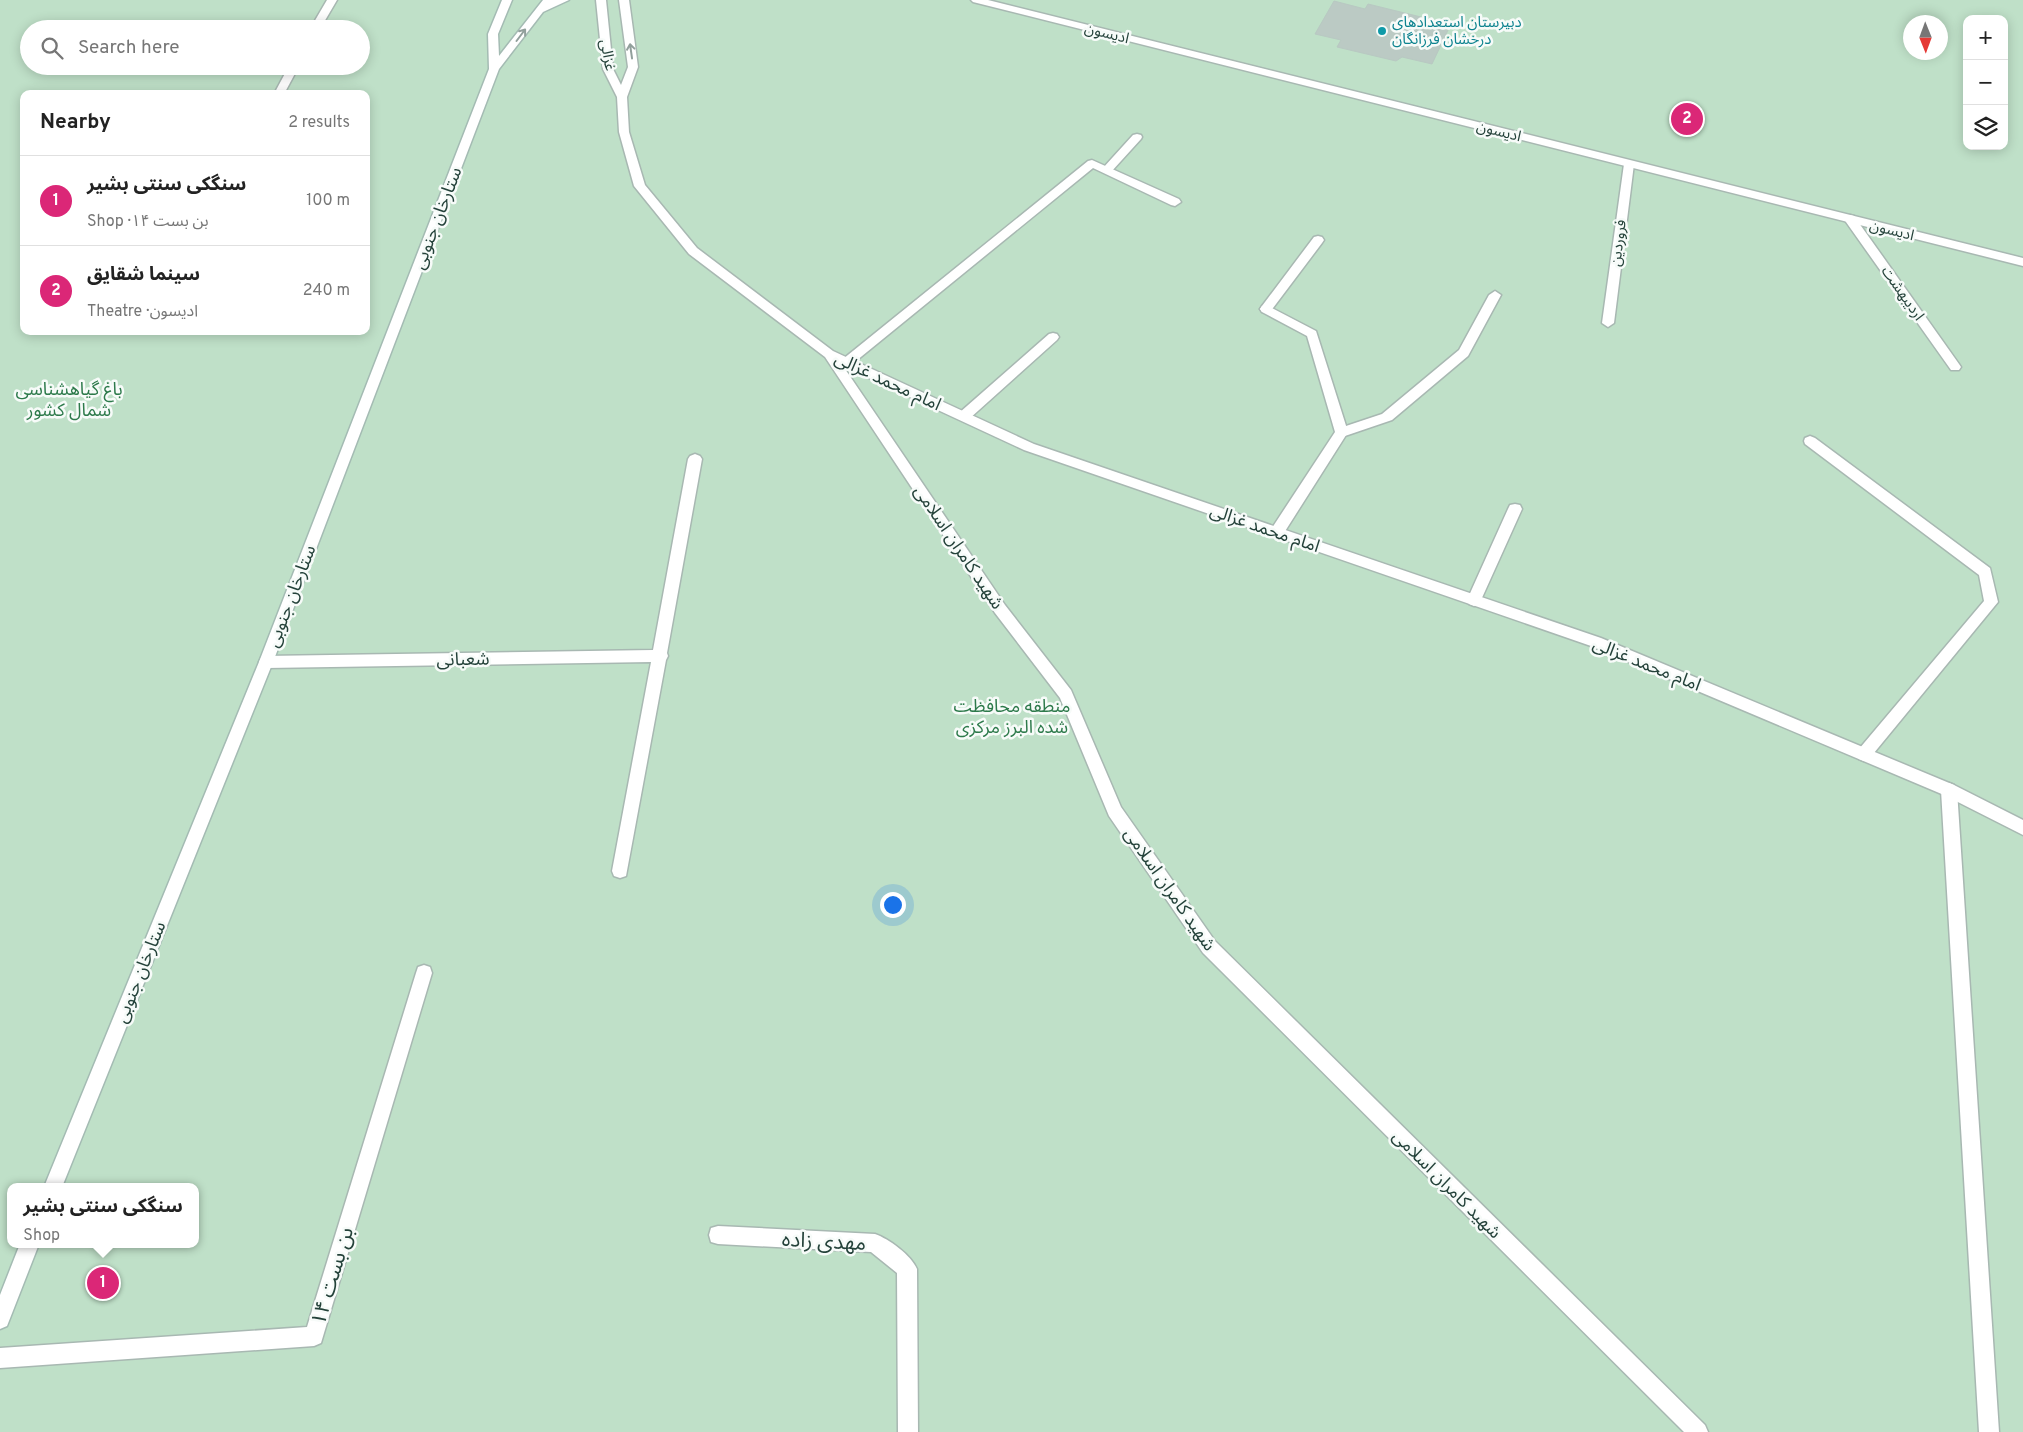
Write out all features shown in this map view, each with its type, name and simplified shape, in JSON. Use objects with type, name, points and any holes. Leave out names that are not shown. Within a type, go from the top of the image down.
[{"type":"street","points":[[320,20],[332,0]]},
{"type":"street","name":"ستارخان جنوبی","points":[[56,1183],[266,662],[494,70],[493,34],[506,0]]},
{"type":"street","points":[[494,70],[548,0]]},
{"type":"street","points":[[536,14],[555,2],[564,0]]},
{"type":"street","name":"غزالی","points":[[601,0],[608,70],[622,97]]},
{"type":"street","name":"غزالی","points":[[622,97],[633,67],[624,0]]},
{"type":"street","name":"ادیسون","points":[[976,0],[2023,262]]},
{"type":"street","points":[[281,90],[289,75]]},
{"type":"street","name":"امام محمد غزالی","points":[[622,97],[624,132],[640,186],[693,251],[828,354],[1029,447],[1596,642],[1949,790],[2023,828]]},
{"type":"street","points":[[1107,170],[1137,137]]},
{"type":"street","points":[[847,362],[1092,163],[1175,202]]},
{"type":"street","name":"فروردین","points":[[1608,323],[1629,164]]},
{"type":"street","name":"اردیبهشت","points":[[1850,219],[1955,367]]},
{"type":"street","points":[[1318,240],[1266,309],[1312,334],[1342,432]]},
{"type":"street","points":[[1277,532],[1342,432],[1387,417],[1464,353],[1495,295]]},
{"type":"street","points":[[964,416],[1053,336]]},
{"type":"street","name":"شهید کامران اسلامی","points":[[828,354],[1000,609],[1066,694],[1115,811],[1209,948],[1698,1432]]},
{"type":"street","points":[[1810,441],[1985,572],[1991,602],[1864,754]]},
{"type":"street","points":[[620,871],[695,459]]},
{"type":"street","points":[[1474,600],[1515,509]]},
{"type":"street","name":"شعبانی","points":[[266,662],[660,656]]},
{"type":"street","points":[[1949,790],[1989,1432]]},
{"type":"street","name":"بن بست ۱۴","points":[[0,1358],[314,1336],[424,973]]},
{"type":"street","name":"مهدی زاده","points":[[718,1235],[875,1243],[907,1269],[908,1432]]},
{"type":"street","points":[[0,1319],[28,1248]]},
{"type":"green space","name":"منطقه محافظت شده البرز مرکزی","points":[[0,0],[2023,0],[2023,1432],[0,1432]]},
{"type":"building","name":"دبیرستان استعدادهای درخشان فرزانگان","points":[[1334,1],[1365,9],[1368,4],[1421,17],[1419,21],[1449,28],[1432,64],[1402,57],[1396,61],[1337,47],[1341,40],[1315,34]]},
{"type":"place","name":"دبیرستان استعدادهای درخشان فرزانگان","points":[[1382,31]]},
{"type":"place","name":"سینما شقایق","points":[[1687,119]]},
{"type":"place","name":"سنگکی سنتی بشیر","points":[[103,1283]]},
{"type":"park label","name":"باغ گیاهشناسی شمال کشور","points":[[69,399]]}]
